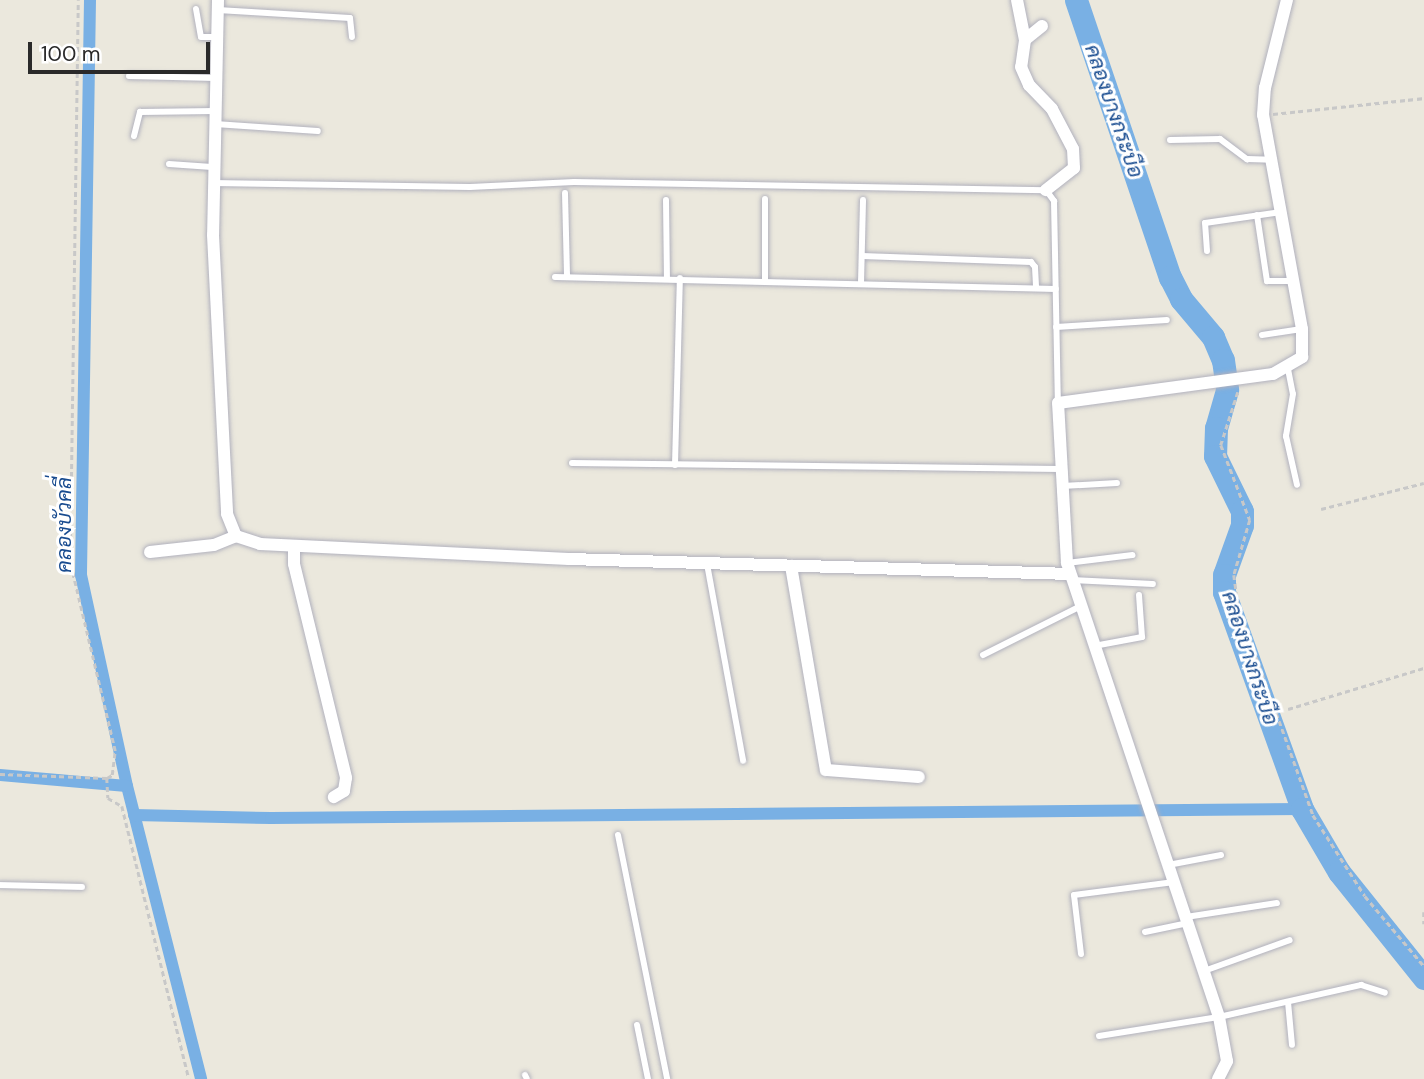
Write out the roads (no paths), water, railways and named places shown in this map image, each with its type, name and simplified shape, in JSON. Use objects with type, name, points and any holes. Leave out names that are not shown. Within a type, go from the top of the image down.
[{"type":"street","points":[[1017,0],[1025,40],[1021,67],[1029,85],[1052,109],[1073,149],[1074,168],[1046,190]]},
{"type":"street","points":[[1218,1079],[1227,1061],[1219,1017],[1070,572],[1060,486],[1058,403],[1288,369],[1302,357],[1302,328],[1263,115],[1265,88],[1287,0]]},
{"type":"street","points":[[218,5],[212,183],[227,514],[236,536],[248,542],[294,546],[707,564],[1070,572]]},
{"type":"street","points":[[1025,40],[1042,26]]},
{"type":"street","points":[[150,552],[214,545],[236,536]]},
{"type":"street","points":[[294,546],[346,778],[344,791],[334,797]]},
{"type":"street","points":[[791,566],[826,770],[919,777]]},
{"type":"lane","points":[[218,5],[350,18],[352,37]]},
{"type":"lane","points":[[196,9],[201,37],[217,37]]},
{"type":"lane","points":[[129,76],[216,78]]},
{"type":"lane","points":[[134,136],[140,112],[214,117],[318,131]]},
{"type":"lane","points":[[1170,140],[1225,140],[1247,159],[1272,160]]},
{"type":"lane","points":[[169,164],[212,167]]},
{"type":"lane","points":[[212,183],[470,187],[574,181],[1046,190],[1054,196],[1058,403]]},
{"type":"lane","points":[[565,194],[567,276]]},
{"type":"lane","points":[[765,199],[765,281]]},
{"type":"lane","points":[[666,200],[667,278]]},
{"type":"lane","points":[[861,283],[863,200]]},
{"type":"lane","points":[[1208,251],[1205,223],[1282,212]]},
{"type":"lane","points":[[1256,215],[1267,281],[1294,281]]},
{"type":"lane","points":[[862,256],[1031,262],[1035,267],[1035,288]]},
{"type":"lane","points":[[555,277],[1056,289]]},
{"type":"lane","points":[[676,465],[680,278]]},
{"type":"lane","points":[[1056,327],[1167,320]]},
{"type":"lane","points":[[1262,335],[1302,328]]},
{"type":"lane","points":[[1288,369],[1293,394],[1286,436],[1297,485]]},
{"type":"lane","points":[[572,463],[1060,469]]},
{"type":"lane","points":[[1060,486],[1117,483]]},
{"type":"lane","points":[[1070,572],[1133,555]]},
{"type":"lane","points":[[707,564],[743,761]]},
{"type":"lane","points":[[1070,572],[1153,584]]},
{"type":"lane","points":[[1094,646],[1142,637],[1139,595]]},
{"type":"lane","points":[[983,655],[1081,606]]},
{"type":"lane","points":[[618,835],[667,1079]]},
{"type":"lane","points":[[1168,865],[1221,855]]},
{"type":"lane","points":[[1080,954],[1074,895],[1174,882]]},
{"type":"lane","points":[[0,885],[82,887]]},
{"type":"lane","points":[[1145,932],[1187,920],[1277,903]]},
{"type":"lane","points":[[1204,971],[1290,940]]},
{"type":"lane","points":[[1099,1037],[1219,1017],[1361,985],[1385,993]]},
{"type":"lane","points":[[1288,1002],[1292,1045]]},
{"type":"lane","points":[[637,1025],[648,1079]]},
{"type":"waterway","name":"คลองบัวคลี่","points":[[90,0],[81,575],[127,786],[201,1079]]},
{"type":"waterway","name":"คลองบางกระบือ","points":[[1076,0],[1170,277],[1181,299],[1213,337],[1223,360],[1227,390],[1216,428],[1215,456],[1242,511],[1242,525],[1224,575],[1224,592],[1302,809],[1339,872],[1424,978]]},
{"type":"waterway","points":[[0,775],[127,786]]},
{"type":"waterway","points":[[134,815],[271,818],[1302,809]]}]
